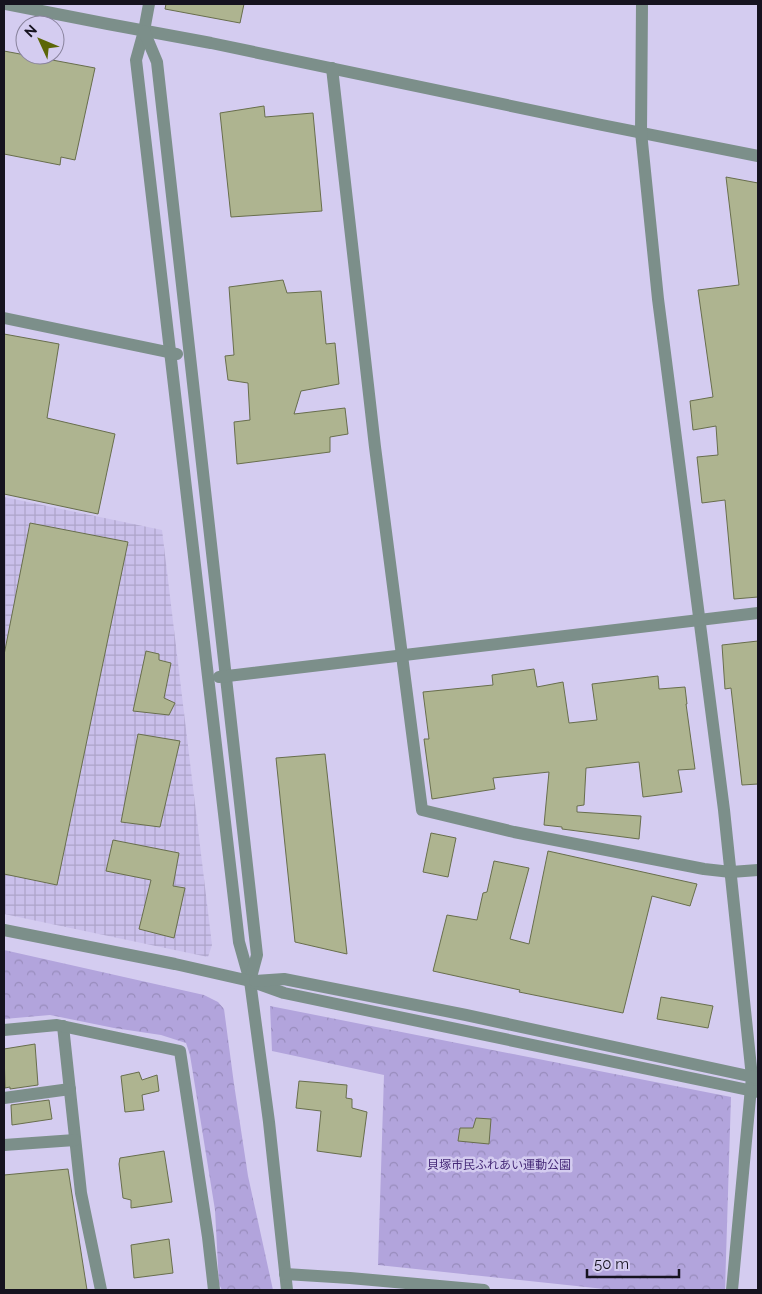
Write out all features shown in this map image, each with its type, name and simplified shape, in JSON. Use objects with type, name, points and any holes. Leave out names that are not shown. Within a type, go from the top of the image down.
[{"type":"street","points":[[6,4],[220,45],[758,156]]},
{"type":"street","points":[[149,4],[136,60],[239,942],[250,981],[269,1122],[288,1290]]},
{"type":"street","points":[[642,4],[641,132],[658,300],[724,810],[755,1084],[732,1290]]},
{"type":"street","points":[[144,30],[157,62],[188,357],[226,676],[257,955],[250,981]]},
{"type":"street","points":[[332,68],[374,437],[422,810],[533,836],[704,870],[730,872],[758,870]]},
{"type":"street","points":[[4,318],[188,357]]},
{"type":"street","points":[[209,678],[758,614]]},
{"type":"street","points":[[4,930],[250,981],[284,979],[456,1014],[755,1084]]},
{"type":"street","points":[[4,1030],[57,1025],[180,1051],[208,1237],[214,1290]]},
{"type":"street","points":[[63,1026],[81,1193],[101,1290]]},
{"type":"street","points":[[4,1098],[70,1089]]},
{"type":"street","points":[[4,1145],[75,1140]]},
{"type":"street","points":[[286,1274],[484,1290]]},
{"type":"shaded area","points":[[4,497],[162,530],[212,945],[208,957],[4,914]]},
{"type":"green space","points":[[4,950],[204,995],[218,1002],[224,1009],[248,1176],[273,1290],[222,1290],[219,1284],[215,1210],[190,1055],[186,1043],[161,1035],[50,1015],[4,1019]]},
{"type":"green space","name":"貝塚市民ふれあい運動公園","points":[[270,1006],[731,1097],[725,1290],[614,1290],[378,1265],[384,1075],[272,1051]]},
{"type":"building","points":[[166,4],[244,4],[240,23],[165,9]]},
{"type":"building","points":[[4,51],[15,53],[15,65],[65,65],[65,62],[95,68],[75,160],[61,157],[60,165],[4,154]]},
{"type":"building","points":[[264,106],[265,117],[313,113],[322,211],[231,217],[220,113]]},
{"type":"building","points":[[726,177],[758,183],[758,597],[734,599],[725,500],[702,503],[697,457],[718,455],[716,426],[693,430],[690,401],[713,397],[698,290],[739,285]]},
{"type":"building","points":[[283,280],[287,293],[321,291],[326,344],[335,343],[339,384],[301,391],[294,414],[345,408],[348,434],[330,437],[330,452],[237,464],[234,422],[250,420],[248,383],[228,380],[225,356],[234,355],[229,287]]},
{"type":"building","points":[[4,334],[59,344],[47,418],[115,434],[98,514],[4,494]]},
{"type":"building","points":[[30,523],[128,542],[57,885],[4,874],[4,655]]},
{"type":"building","points":[[758,641],[758,784],[742,785],[731,688],[725,689],[722,645]]},
{"type":"building","points":[[146,651],[159,654],[159,660],[171,663],[164,698],[175,703],[169,715],[133,711]]},
{"type":"building","points":[[534,669],[537,687],[563,682],[569,723],[597,720],[592,684],[658,676],[659,689],[685,687],[695,769],[678,770],[682,792],[643,797],[639,762],[586,768],[584,805],[577,806],[577,812],[641,816],[639,839],[544,825],[549,772],[493,778],[495,789],[432,799],[424,739],[429,739],[423,692],[493,685],[492,675]]},
{"type":"building","points":[[138,734],[180,741],[160,827],[121,822]]},
{"type":"building","points":[[325,754],[347,954],[295,942],[276,758]]},
{"type":"building","points":[[431,833],[456,838],[448,877],[423,872]]},
{"type":"building","points":[[113,840],[179,853],[173,886],[185,888],[174,938],[139,929],[151,880],[106,871]]},
{"type":"building","points":[[548,851],[697,884],[690,906],[652,896],[623,1013],[519,992],[520,990],[433,971],[447,915],[477,920],[483,893],[487,892],[494,861],[529,868],[510,939],[529,944]]},
{"type":"building","points":[[661,997],[713,1006],[708,1028],[657,1019]]},
{"type":"building","points":[[35,1044],[38,1085],[5,1088],[4,1049]]},
{"type":"building","points":[[139,1072],[142,1080],[157,1075],[159,1091],[142,1095],[144,1110],[125,1112],[121,1076]]},
{"type":"building","points":[[299,1081],[347,1085],[346,1098],[352,1099],[352,1108],[367,1112],[361,1157],[317,1151],[321,1111],[296,1108]]},
{"type":"building","points":[[49,1100],[52,1119],[12,1125],[11,1105]]},
{"type":"building","points":[[476,1118],[491,1119],[489,1144],[458,1141],[460,1128],[473,1128]]},
{"type":"building","points":[[164,1151],[172,1202],[131,1208],[131,1200],[123,1198],[120,1158]]},
{"type":"building","points":[[68,1169],[87,1290],[4,1290],[4,1175]]},
{"type":"building","points":[[169,1239],[173,1273],[134,1278],[131,1245]]}]
